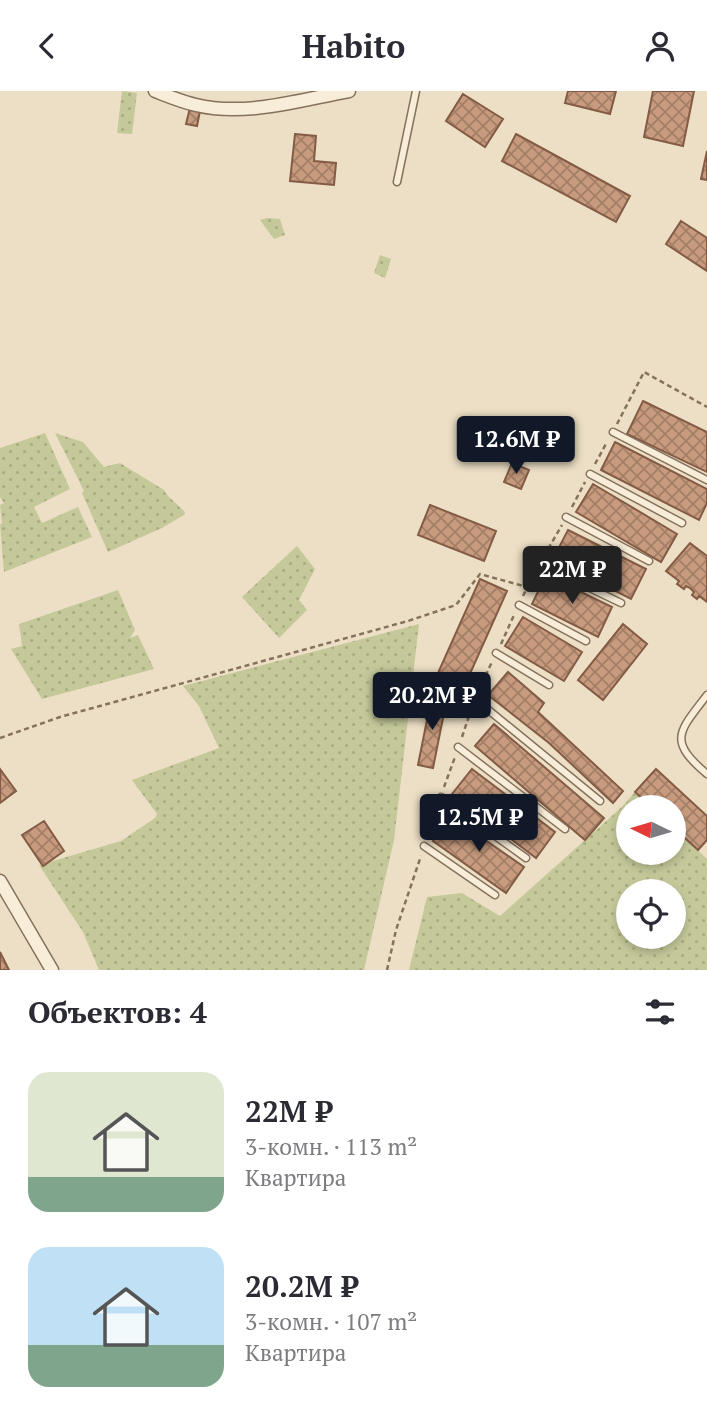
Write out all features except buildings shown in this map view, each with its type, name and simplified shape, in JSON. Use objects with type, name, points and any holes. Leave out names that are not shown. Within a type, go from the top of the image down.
[{"type":"street","points":[[155,91],[198,106],[222,109],[284,104],[349,91]]},
{"type":"street","points":[[0,881],[51,970]]},
{"type":"lane","points":[[397,182],[416,91]]},
{"type":"lane","points":[[613,432],[707,480]]},
{"type":"lane","points":[[590,474],[682,523]]},
{"type":"lane","points":[[566,517],[649,561]]},
{"type":"lane","points":[[540,564],[621,603]]},
{"type":"lane","points":[[519,605],[586,641]]},
{"type":"lane","points":[[496,653],[549,685]]},
{"type":"lane","points":[[707,695],[683,727],[680,744],[688,758],[707,774]]},
{"type":"lane","points":[[475,699],[600,801]]},
{"type":"lane","points":[[458,747],[565,829]]},
{"type":"lane","points":[[440,797],[526,859]]},
{"type":"lane","points":[[424,846],[495,895]]},
{"type":"path","points":[[387,970],[396,930],[475,699],[528,587],[644,372],[707,407]]},
{"type":"path","points":[[0,738],[60,717],[408,621],[456,605],[480,574],[528,587]]},
{"type":"green space","points":[[122,91],[137,93],[132,134],[117,133]]},
{"type":"green space","points":[[280,219],[285,235],[274,239],[260,220]]},
{"type":"green space","points":[[380,255],[391,259],[385,278],[374,273]]},
{"type":"green space","points":[[45,433],[70,489],[34,507],[42,523],[78,507],[92,537],[4,572],[0,525],[0,505],[4,503],[0,497],[0,448]]},
{"type":"green space","points":[[55,433],[83,442],[104,467],[120,463],[164,490],[185,512],[184,515],[108,552],[82,493],[84,491]]},
{"type":"green space","points":[[297,546],[315,569],[299,600],[307,610],[279,638],[242,597]]},
{"type":"green space","points":[[118,590],[135,630],[130,638],[138,635],[154,669],[42,699],[11,649],[22,646],[19,624]]},
{"type":"green space","points":[[419,624],[394,840],[364,970],[99,970],[83,932],[39,865],[121,841],[157,814],[132,780],[219,748],[199,706],[183,686]]},
{"type":"green space","points":[[616,812],[616,865],[686,865],[686,839],[707,859],[707,970],[409,970],[427,897],[462,893],[500,916]]}]
